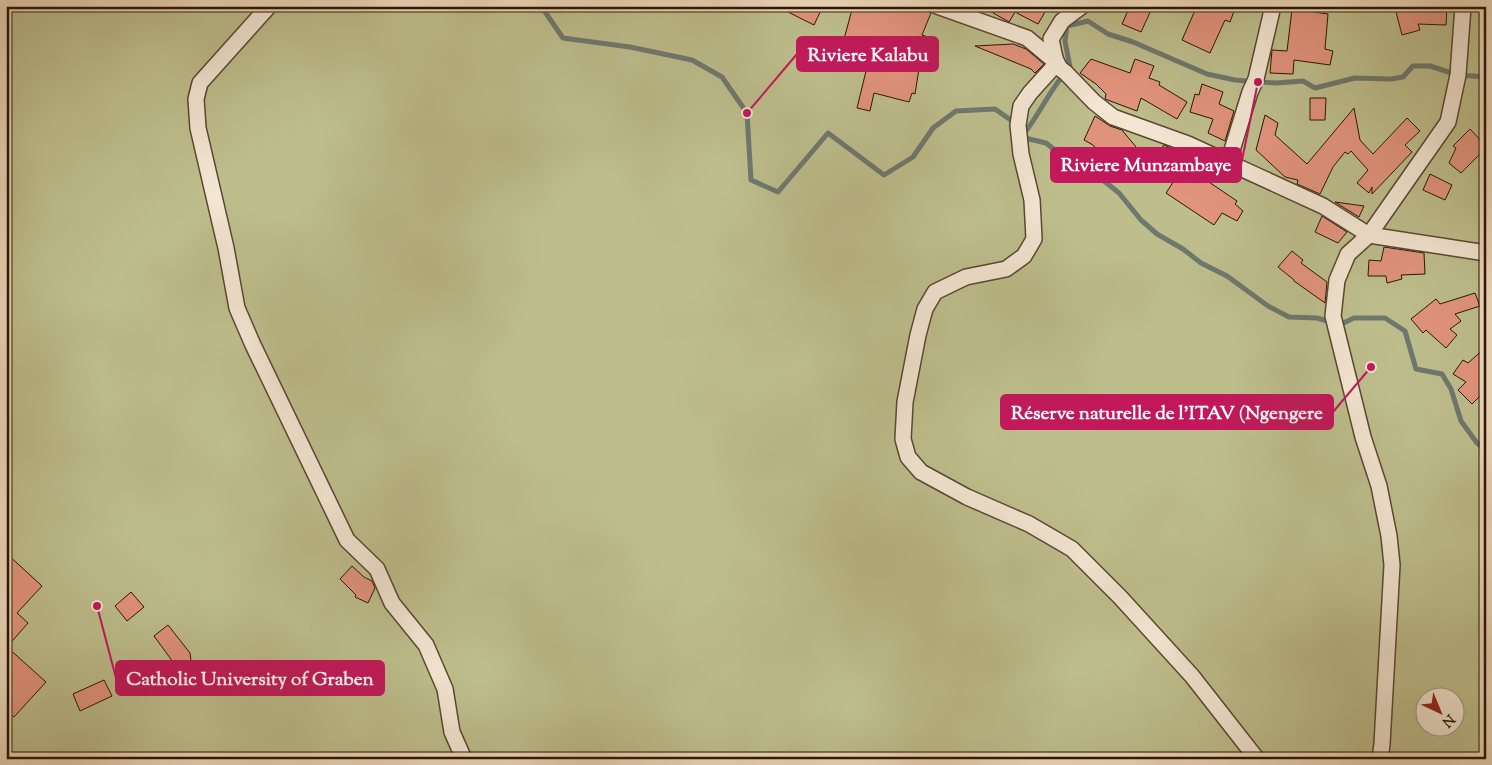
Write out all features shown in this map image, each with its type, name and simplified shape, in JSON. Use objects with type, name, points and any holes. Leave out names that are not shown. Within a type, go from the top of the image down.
[{"type":"street","points":[[269,6],[200,83],[196,99],[198,128],[226,248],[237,308],[252,345],[347,540],[377,569],[392,603],[426,646],[445,689],[452,732],[464,759]]},
{"type":"street","points":[[937,6],[1027,38],[1094,102],[1113,117],[1188,144],[1228,162],[1323,206],[1369,235],[1486,253]]},
{"type":"street","points":[[1062,70],[1051,39],[1062,21],[1082,6]]},
{"type":"street","points":[[1228,162],[1253,85],[1273,6]]},
{"type":"street","points":[[1380,759],[1392,565],[1390,536],[1379,486],[1363,437],[1333,316],[1336,280],[1348,254],[1369,235],[1448,122],[1458,75],[1463,6]]},
{"type":"street","points":[[1062,70],[1030,93],[1021,106],[1018,125],[1021,154],[1032,200],[1034,239],[1024,256],[1006,269],[966,277],[935,292],[925,309],[905,402],[903,439],[908,457],[921,472],[967,497],[1029,524],[1072,549],[1120,597],[1192,676],[1257,759]]},
{"type":"green space","points":[[6,6],[1486,6],[1486,759],[6,759]]},
{"type":"building","points":[[776,6],[823,6],[814,25]]},
{"type":"building","points":[[853,6],[916,6],[931,13],[922,35],[931,38],[925,58],[921,56],[915,94],[912,93],[909,102],[874,93],[870,111],[857,108],[867,67],[864,67],[869,46],[844,39]]},
{"type":"building","points":[[981,6],[1035,6],[1045,12],[1038,24],[1015,12],[1009,22]]},
{"type":"building","points":[[1130,6],[1153,6],[1141,32],[1122,24]]},
{"type":"building","points":[[1192,6],[1236,6],[1230,22],[1225,20],[1210,53],[1182,40],[1196,8]]},
{"type":"building","points":[[1414,6],[1447,7],[1446,25],[1418,24],[1420,30],[1402,35],[1395,8],[1403,9]]},
{"type":"building","points":[[1292,9],[1328,14],[1325,49],[1333,51],[1330,65],[1294,60],[1293,74],[1270,73],[1272,50],[1287,51]]},
{"type":"building","points":[[1013,44],[1026,49],[1044,64],[1035,73],[1031,69],[975,46]]},
{"type":"building","points":[[1091,59],[1130,73],[1135,59],[1154,66],[1149,78],[1160,82],[1159,85],[1187,102],[1177,119],[1141,98],[1137,111],[1105,99],[1106,94],[1080,73]]},
{"type":"building","points":[[1202,84],[1223,92],[1219,104],[1234,111],[1225,141],[1208,133],[1213,119],[1190,112],[1195,94],[1199,95]]},
{"type":"building","points":[[1310,98],[1326,98],[1325,120],[1310,120]]},
{"type":"building","points":[[1354,108],[1360,140],[1373,154],[1407,118],[1420,131],[1405,145],[1412,152],[1372,194],[1372,187],[1369,193],[1357,183],[1368,170],[1351,151],[1348,154],[1345,152],[1333,167],[1320,194],[1297,184],[1298,180],[1285,177],[1256,150],[1265,115],[1278,123],[1275,135],[1307,164]]},
{"type":"building","points":[[1095,116],[1110,126],[1122,130],[1151,165],[1140,175],[1125,159],[1114,169],[1093,145],[1084,140]]},
{"type":"building","points":[[1470,129],[1486,148],[1461,173],[1449,163],[1456,148],[1453,146]]},
{"type":"building","points":[[1164,145],[1179,152],[1167,168],[1155,155]]},
{"type":"building","points":[[1183,167],[1194,180],[1197,174],[1237,201],[1235,204],[1243,211],[1237,221],[1222,213],[1214,225],[1166,193]]},
{"type":"building","points":[[1430,174],[1452,185],[1445,200],[1423,190]]},
{"type":"building","points":[[1335,202],[1364,206],[1359,217]]},
{"type":"building","points":[[1322,216],[1347,232],[1338,243],[1315,232]]},
{"type":"building","points":[[1384,247],[1424,253],[1425,274],[1401,275],[1402,279],[1387,283],[1386,276],[1368,276],[1369,260],[1381,261]]},
{"type":"building","points":[[1292,251],[1303,260],[1301,263],[1327,282],[1325,303],[1278,267]]},
{"type":"building","points":[[1475,293],[1480,306],[1455,314],[1461,321],[1450,329],[1457,335],[1446,348],[1426,330],[1423,333],[1411,319],[1436,299],[1440,304]]},
{"type":"building","points":[[1486,347],[1486,390],[1472,404],[1458,390],[1466,382],[1453,374],[1463,360],[1468,363]]},
{"type":"building","points":[[6,553],[42,586],[17,613],[28,623],[7,647],[46,682],[14,717],[6,710]]},
{"type":"building","points":[[352,566],[364,577],[372,581],[375,588],[368,603],[355,597],[356,595],[340,579]]},
{"type":"building","points":[[131,592],[144,607],[127,621],[115,606]]},
{"type":"building","points":[[168,625],[190,653],[195,692],[178,694],[173,662],[154,636]]},
{"type":"building","points":[[104,680],[112,696],[80,711],[73,694]]},
{"type":"waterway","points":[[541,6],[563,38],[630,47],[692,60],[722,77],[747,113],[751,180],[778,192],[828,133],[884,175],[913,157],[933,128],[956,111],[995,109],[1015,123]]},
{"type":"waterway","points":[[1026,131],[1070,67],[1065,41],[1067,26],[1088,21],[1108,34],[1133,42],[1207,74],[1235,80],[1276,83],[1303,81],[1315,88],[1355,78],[1391,79],[1403,77],[1413,66],[1430,66],[1458,75],[1486,77]]},
{"type":"waterway","points":[[1025,133],[1025,138],[1046,143],[1061,155],[1081,176],[1099,177],[1119,193],[1141,220],[1157,234],[1183,249],[1201,263],[1227,276],[1268,306],[1289,317],[1317,318],[1331,322]]},
{"type":"waterway","points":[[1337,326],[1354,318],[1385,318],[1405,331],[1416,369],[1442,374],[1451,389],[1461,421],[1477,443],[1486,451]]},
{"type":"place","name":"Riviere Munzambaye","points":[[1258,82]]},
{"type":"place","name":"Riviere Kalabu","points":[[747,113]]},
{"type":"place","name":"Réserve naturelle de l'ITAV (Ngengere","points":[[1371,367]]},
{"type":"place","name":"Catholic University of Graben","points":[[97,606]]}]
